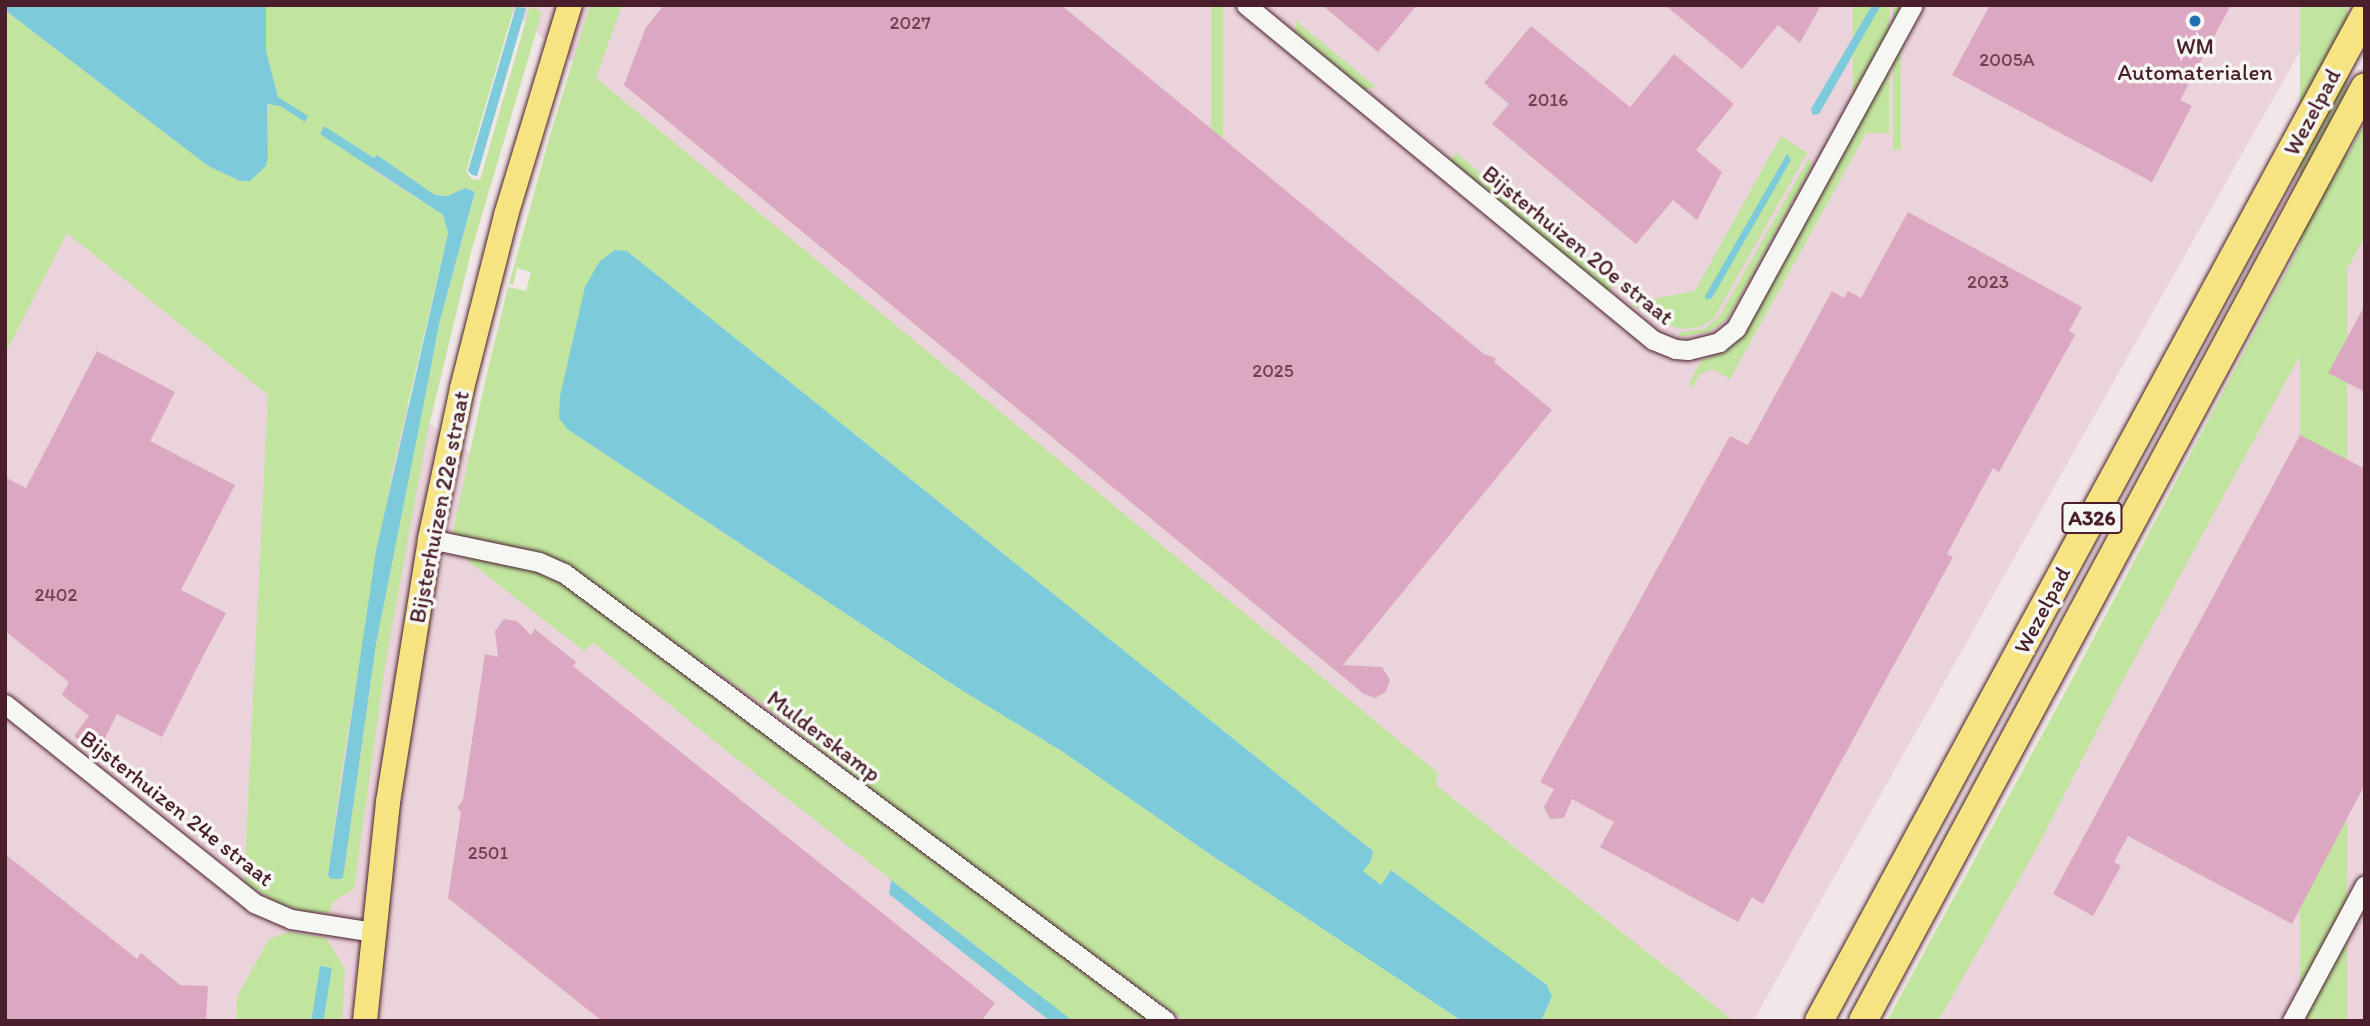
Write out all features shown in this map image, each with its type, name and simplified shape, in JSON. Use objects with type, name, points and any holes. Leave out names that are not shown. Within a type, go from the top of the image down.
[{"type":"highway","name":"Wezelpad","points":[[1819,1021],[2365,15]]},
{"type":"highway","name":"Wezelpad","points":[[1863,1021],[2365,87]]},
{"type":"main road","name":"Bijsterhuizen 22e straat","points":[[365,1021],[373,932],[400,723],[430,540],[462,388],[506,215],[570,5]]},
{"type":"street","name":"Bijsterhuizen 20e straat","points":[[1246,5],[1653,340],[1688,351],[1720,342],[1736,328],[1913,5]]},
{"type":"street","name":"Mulderskamp","points":[[430,540],[539,562],[564,573],[1167,1021]]},
{"type":"street","name":"Bijsterhuizen 24e straat","points":[[5,704],[254,903],[291,919],[373,932]]},
{"type":"street","points":[[2292,1021],[2365,886]]},
{"type":"shaded area","points":[[5,5],[431,5],[392,396],[1246,1021],[5,1021]]},
{"type":"shaded area","points":[[503,5],[2326,5],[1753,1021],[1734,1021],[1436,785],[1438,773]]},
{"type":"shaded area","points":[[2365,211],[2365,1021],[1908,1021]]},
{"type":"green space","points":[[266,5],[501,5],[514,8],[466,172],[472,179],[480,180],[530,6],[542,12],[471,252],[428,430],[386,660],[354,889],[334,901],[329,913],[307,912],[280,904],[244,883],[268,395],[67,233],[5,354],[5,10],[208,166],[240,181],[250,180],[266,166],[267,104],[280,106],[305,122],[278,97],[266,51]],"holes":[[[324,127],[374,158],[377,155],[435,195],[447,196],[465,188],[475,193],[439,324],[376,644],[343,878],[331,879],[328,875],[342,768],[393,468],[448,233],[443,215],[374,171]]]},
{"type":"green space","points":[[590,5],[622,5],[596,78],[1438,773],[1436,785],[1734,1021],[1541,1021],[1552,998],[1392,870],[1381,885],[1362,871],[1371,861],[1373,851],[627,251],[567,429],[958,688],[1063,752],[1211,855],[1462,1021],[1185,1021],[952,853],[764,705],[566,568],[452,536],[508,287],[526,291],[531,272],[517,268],[513,285],[509,284]]},
{"type":"green space","points":[[1211,5],[1223,5],[1223,421],[1211,421]]},
{"type":"green space","points":[[1853,5],[1889,5],[1889,133],[1853,133]]},
{"type":"green space","points":[[1893,5],[1901,5],[1901,150],[1893,150]]},
{"type":"green space","points":[[2300,5],[2347,5],[2347,1021],[2300,1021]]},
{"type":"green space","points":[[1296,21],[1376,87],[1365,90],[1295,32]]},
{"type":"green space","points":[[1867,112],[1878,112],[1730,379],[1712,369],[1699,375],[1693,387],[1689,384],[1701,361],[1725,351],[1745,331]]},
{"type":"green space","points":[[2365,122],[2365,236],[2115,695],[2038,846],[1942,1014],[1937,1021],[1887,1021],[2068,687]]},
{"type":"green space","points":[[1781,136],[1807,153],[1714,318],[1700,327],[1681,329],[1665,324],[1633,306],[1633,299],[1637,302],[1695,291]]},
{"type":"green space","points":[[1456,153],[1616,283],[1608,293],[1448,163]]},
{"type":"green space","points":[[1809,158],[1812,167],[1728,318],[1710,332],[1678,337],[1679,332],[1704,329],[1719,317]]},
{"type":"green space","points":[[454,550],[547,570],[1150,1021],[1072,1021],[724,749],[594,643],[584,651]]},
{"type":"green space","points":[[289,932],[326,938],[338,957],[345,970],[342,1021],[236,1021],[237,997],[269,939]]},
{"type":"water","points":[[5,5],[266,5],[266,51],[278,97],[308,116],[305,122],[280,106],[267,104],[266,166],[250,181],[240,181],[208,166],[5,10]]},
{"type":"water","points":[[1872,5],[1881,5],[1819,114],[1813,115],[1811,109]]},
{"type":"water","points":[[516,7],[526,8],[477,176],[472,175],[468,171]]},
{"type":"water","points":[[324,126],[374,158],[377,155],[435,195],[447,196],[465,188],[475,192],[439,324],[376,644],[343,878],[338,879],[331,879],[328,875],[376,551],[448,233],[443,215],[320,134]]},
{"type":"water","points":[[1787,154],[1791,160],[1712,298],[1706,300],[1705,296]]},
{"type":"water","points":[[615,250],[627,251],[1373,851],[1371,861],[1363,871],[1381,885],[1391,870],[1547,985],[1552,997],[1541,1021],[1462,1021],[1211,855],[1063,752],[958,688],[567,429],[559,418],[560,396],[585,287],[599,262]]},
{"type":"water","points":[[891,880],[1073,1021],[1050,1021],[889,894]]},
{"type":"water","points":[[320,966],[332,968],[323,1021],[311,1020]]},
{"type":"building","points":[[664,5],[1061,5],[1484,354],[1496,358],[1494,362],[1552,410],[1343,665],[1382,667],[1390,680],[1386,692],[1375,698],[1364,694],[624,85],[646,27]]},
{"type":"building","points":[[1322,5],[1417,5],[1378,52]]},
{"type":"building","points":[[1665,5],[1821,5],[1800,43],[1778,25],[1742,69]]},
{"type":"building","points":[[1990,5],[2231,5],[2180,100],[2192,106],[2152,182],[1952,75]]},
{"type":"building","points":[[1531,26],[1630,107],[1674,54],[1734,104],[1696,150],[1722,172],[1697,220],[1673,200],[1636,244],[1492,124],[1509,104],[1484,83]]},
{"type":"building","points":[[1908,212],[2082,307],[2069,331],[2075,335],[1999,472],[1993,468],[1947,554],[1953,557],[1763,904],[1752,897],[1738,922],[1600,847],[1614,822],[1572,799],[1564,818],[1550,819],[1544,807],[1554,789],[1540,782],[1730,436],[1748,445],[1832,291],[1844,298],[1848,291],[1861,298]]},
{"type":"building","points":[[2365,305],[2365,392],[2328,373]]},
{"type":"building","points":[[97,351],[175,392],[150,441],[235,485],[181,590],[226,613],[162,737],[117,714],[97,754],[74,736],[89,716],[62,695],[69,682],[5,631],[5,477],[26,488]]},
{"type":"building","points":[[2300,435],[2365,469],[2365,784],[2292,924],[2128,836],[2114,862],[2121,866],[2093,916],[2053,894]]},
{"type":"building","points":[[504,619],[517,621],[531,635],[535,629],[576,662],[573,666],[995,1003],[981,1021],[602,1021],[448,898],[461,812],[457,808],[463,800],[485,654],[498,657],[495,631]]},
{"type":"building","points":[[5,854],[137,959],[141,953],[180,985],[208,986],[206,1021],[5,1021]]},
{"type":"place","name":"WM Automaterialen","points":[[2195,21]]}]
